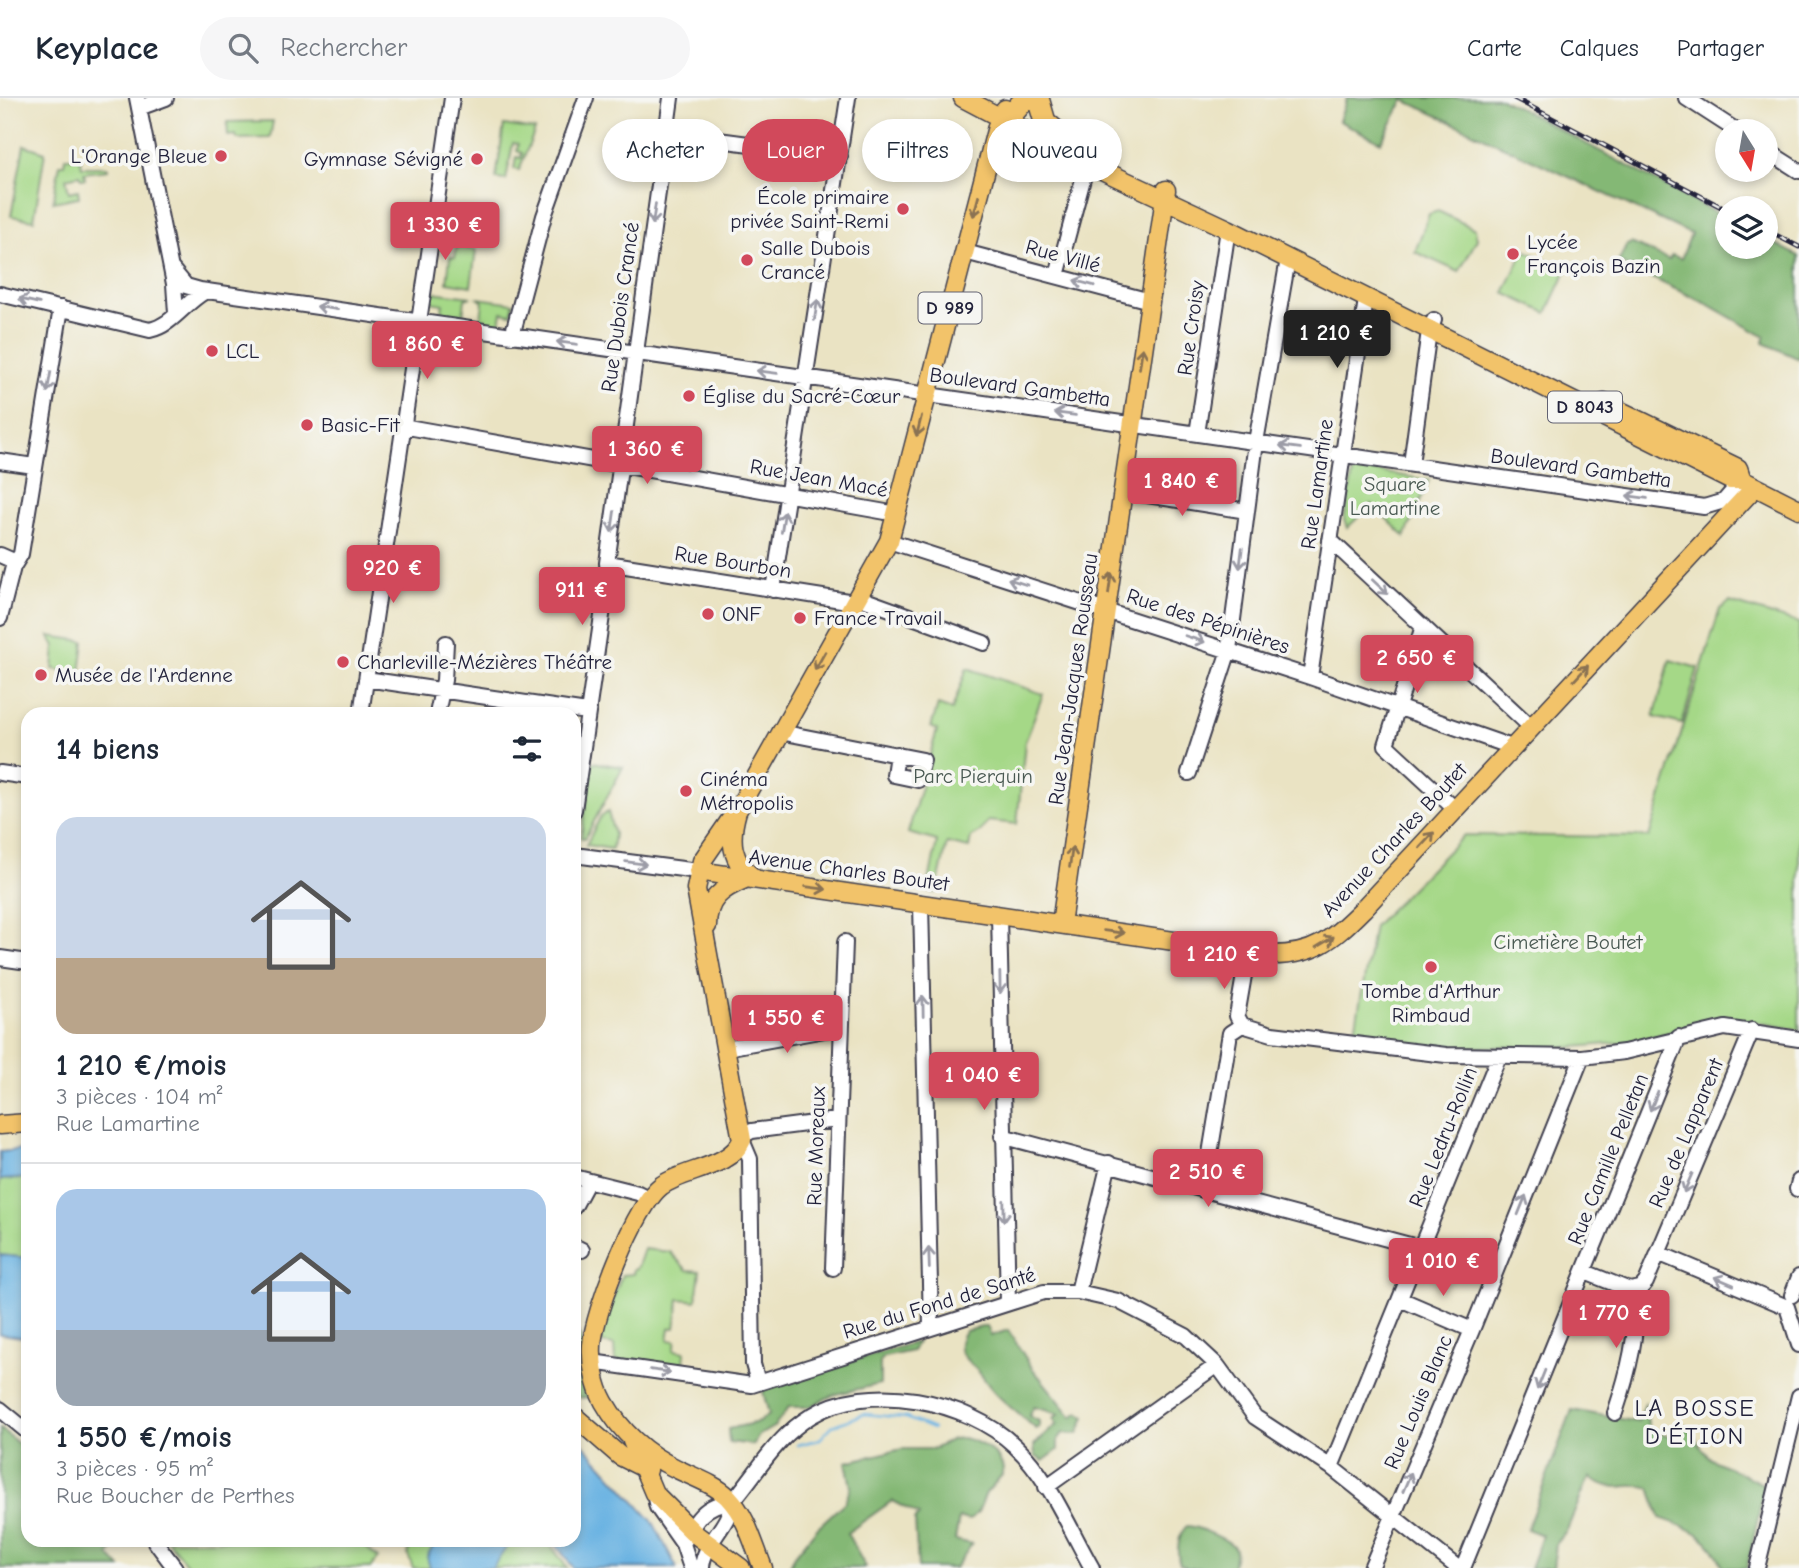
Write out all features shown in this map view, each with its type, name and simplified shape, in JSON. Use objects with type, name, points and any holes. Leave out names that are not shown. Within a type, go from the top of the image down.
[{"type":"highway","points":[[1038,98],[1044,119]]},
{"type":"main road","points":[[962,98],[1011,107]]},
{"type":"main road","points":[[985,98],[1011,107],[1029,119]]},
{"type":"main road","name":"D 989","points":[[742,803],[889,541],[964,252],[1011,107]]},
{"type":"main road","name":"D 8043","points":[[1122,173],[1624,420],[1738,468],[1748,483],[1799,509]]},
{"type":"main road","name":"D 8043","points":[[1166,194],[1228,229],[1368,299],[1432,325]]},
{"type":"main road","name":"Rue Jean-Jacques Rousseau","points":[[1061,924],[1166,194]]},
{"type":"main road","name":"Avenue Charles Boutet","points":[[698,871],[1248,952],[1292,955],[1330,941],[1697,546],[1748,483]]},
{"type":"main road","points":[[741,1568],[711,1545],[687,1537],[654,1493],[643,1469],[636,1443],[602,1398],[592,1362],[593,1332],[605,1295],[626,1243],[650,1199],[660,1187],[678,1177],[731,1155],[742,1138],[711,961],[699,912],[698,871],[713,841],[742,803]]},
{"type":"main road","points":[[711,961],[709,908],[714,897],[726,887],[751,879],[738,864],[733,850],[733,826],[742,803]]},
{"type":"main road","points":[[0,1125],[21,1124]]},
{"type":"main road","points":[[581,1423],[620,1456],[643,1469],[703,1481]]},
{"type":"main road","points":[[581,1425],[602,1449],[654,1493]]},
{"type":"main road","points":[[636,1443],[703,1481],[733,1502],[750,1531],[763,1568]]},
{"type":"street","points":[[362,707],[386,528],[452,98]]},
{"type":"street","points":[[512,336],[562,158],[586,98]]},
{"type":"street","name":"Rue Dubois Crancé","points":[[668,119],[671,98]]},
{"type":"street","points":[[845,119],[848,98]]},
{"type":"street","points":[[1686,98],[1718,119]]},
{"type":"street","points":[[161,101],[138,103],[172,269],[176,313]]},
{"type":"street","points":[[1778,158],[1799,171]]},
{"type":"street","name":"Rue Dubois Crancé","points":[[581,757],[608,574],[607,563],[659,182]]},
{"type":"street","points":[[773,590],[836,182]]},
{"type":"street","points":[[1057,276],[1077,182]]},
{"type":"street","name":"Rue Croisy","points":[[1197,433],[1228,229]]},
{"type":"street","name":"Rue Villé","points":[[964,252],[1150,301]]},
{"type":"street","points":[[1189,773],[1229,650],[1256,442],[1288,259]]},
{"type":"street","name":"Boulevard Gambetta","points":[[172,269],[186,286],[206,291],[1704,507]]},
{"type":"street","points":[[0,294],[143,329],[162,326],[190,299],[206,291]]},
{"type":"street","name":"Rue Lamartine","points":[[1310,677],[1342,454],[1368,299]]},
{"type":"street","points":[[0,618],[16,562],[21,554],[61,308]]},
{"type":"street","points":[[1411,464],[1432,325]]},
{"type":"street","name":"Rue Jean Macé","points":[[402,426],[897,514]]},
{"type":"street","points":[[0,461],[34,466]]},
{"type":"street","points":[[1704,507],[1724,501],[1748,483]]},
{"type":"street","points":[[1122,491],[1247,511]]},
{"type":"street","points":[[1697,546],[1710,524],[1709,511],[1704,507]]},
{"type":"street","points":[[1330,540],[1531,727]]},
{"type":"street","name":"Rue des Pépinières","points":[[889,541],[1229,650],[1513,747]]},
{"type":"street","points":[[0,555],[16,562]]},
{"type":"street","name":"Rue Bourbon","points":[[607,563],[773,590],[855,599],[984,643]]},
{"type":"street","points":[[1423,626],[1385,745],[1455,809]]},
{"type":"street","points":[[438,707],[446,643]]},
{"type":"street","points":[[366,679],[555,707]]},
{"type":"street","points":[[581,711],[587,712]]},
{"type":"street","points":[[780,732],[897,754]]},
{"type":"street","points":[[0,773],[21,776]]},
{"type":"street","name":"Avenue Charles Boutet","points":[[581,856],[698,871]]},
{"type":"street","points":[[921,904],[931,1326]]},
{"type":"street","points":[[999,915],[1002,1136],[1008,1303]]},
{"type":"street","name":"Rue Moreaux","points":[[833,1268],[845,942]]},
{"type":"street","points":[[1248,952],[1237,1016],[1242,1025],[1272,1034],[1446,1055],[1582,1057],[1623,1052],[1725,1028],[1799,1038]]},
{"type":"street","points":[[0,958],[21,961]]},
{"type":"street","points":[[1204,1190],[1230,1033],[1242,1025]]},
{"type":"street","points":[[726,1048],[841,1027]]},
{"type":"street","name":"Rue de Lapparent","points":[[1636,1290],[1646,1282],[1752,1030]]},
{"type":"street","name":"Rue Camille Pelletan","points":[[1463,1568],[1679,1037]]},
{"type":"street","name":"Rue Ledru-Rollin","points":[[1331,1467],[1499,1056]]},
{"type":"street","name":"Rue Louis Blanc","points":[[1371,1568],[1472,1330],[1582,1057]]},
{"type":"street","points":[[758,1382],[752,1364],[750,1158],[742,1138],[752,1131],[837,1120]]},
{"type":"street","points":[[1002,1136],[1421,1248]]},
{"type":"street","points":[[1078,1292],[1109,1163]]},
{"type":"street","points":[[581,1179],[638,1193],[650,1199]]},
{"type":"street","points":[[1658,1253],[1789,1301]]},
{"type":"street","points":[[1585,1272],[1636,1290],[1637,1319],[1633,1361],[1615,1413]]},
{"type":"street","points":[[1799,1277],[1789,1301],[1799,1345]]},
{"type":"street","name":"Rue du Fond de Santé","points":[[592,1362],[752,1385],[1044,1292],[1078,1292],[1137,1308],[1186,1336],[1217,1365],[1255,1417],[1331,1467],[1458,1568]]},
{"type":"street","points":[[1400,1299],[1472,1330]]},
{"type":"street","points":[[1046,1487],[1217,1365]]},
{"type":"street","points":[[1757,1568],[1799,1396]]},
{"type":"street","points":[[702,1568],[711,1545],[731,1513],[733,1502],[772,1448],[812,1415],[835,1405],[863,1398],[912,1400],[957,1412],[995,1429],[1017,1447],[1046,1487],[1092,1568]]},
{"type":"street","points":[[0,1409],[21,1427]]},
{"type":"street","points":[[691,1568],[687,1537],[708,1508],[733,1502]]},
{"type":"street","points":[[159,1547],[175,1568]]},
{"type":"green space","points":[[1347,98],[1501,98],[1715,213],[1715,259],[1778,259],[1778,245],[1799,256],[1799,359],[1764,343],[1765,337],[1705,303],[1618,262],[1627,245],[1631,243],[1669,260],[1672,255],[1681,259],[1691,234],[1404,100],[1381,142],[1339,121]]},
{"type":"green space","points":[[273,121],[270,138],[237,139],[236,135],[228,136],[227,122]]},
{"type":"green space","points":[[504,125],[535,130],[519,170],[514,169],[516,157],[521,158],[522,153],[517,151],[518,144],[513,143],[506,180],[496,179]]},
{"type":"green space","points":[[24,145],[45,152],[34,220],[11,216]]},
{"type":"green space","points":[[65,158],[80,158],[82,167],[108,167],[108,170],[84,173],[85,179],[81,179],[79,175],[66,178],[69,192],[78,190],[79,197],[53,202],[60,164],[64,164]]},
{"type":"green space","points":[[1438,211],[1475,229],[1477,239],[1459,272],[1415,252],[1429,214]]},
{"type":"green space","points":[[457,246],[476,250],[471,286],[447,282],[450,257],[455,257]]},
{"type":"green space","points":[[1524,250],[1567,270],[1547,313],[1504,293]]},
{"type":"green space","points":[[432,292],[471,297],[465,299],[463,316],[468,319],[441,316],[443,304],[430,302]]},
{"type":"green space","points":[[478,298],[514,303],[511,314],[502,312],[500,324],[475,320],[481,318],[483,302]]},
{"type":"green space","name":"Square Lamartine","points":[[1354,468],[1429,480],[1405,537],[1372,504],[1347,528],[1344,520]]},
{"type":"green space","name":"Cimetière Boutet","points":[[1730,602],[1799,623],[1799,1030],[1730,1017],[1631,1042],[1574,1047],[1419,1047],[1353,1041],[1374,926],[1464,835],[1649,837],[1720,609]]},
{"type":"green space","points":[[49,636],[84,641],[80,673],[53,669],[55,646]]},
{"type":"green space","points":[[1670,660],[1698,668],[1682,724],[1654,717]]},
{"type":"green space","name":"Parc Pierquin","points":[[967,668],[1043,694],[1025,742],[1017,824],[988,821],[980,832],[971,837],[969,848],[947,843],[936,893],[927,892],[937,841],[908,833],[937,730],[931,727],[938,705],[952,710]]},
{"type":"green space","points":[[592,762],[623,767],[585,838],[581,838]]},
{"type":"green space","points":[[608,812],[614,834],[612,849],[586,845],[601,816]]},
{"type":"green space","points":[[21,1178],[21,1257],[0,1255],[0,1180]]},
{"type":"green space","points":[[644,1249],[670,1252],[687,1270],[700,1271],[696,1301],[679,1299],[675,1328],[670,1328],[668,1340],[676,1341],[674,1350],[685,1352],[683,1372],[615,1361],[614,1345],[601,1343],[605,1319],[622,1275],[633,1274]]},
{"type":"green space","points":[[987,1326],[991,1336],[1008,1330],[1032,1368],[1072,1417],[1079,1412],[1085,1417],[1078,1434],[1063,1433],[1058,1440],[1058,1450],[1043,1461],[1035,1456],[1034,1445],[1057,1424],[1053,1418],[1059,1414],[1034,1407],[1029,1416],[1039,1421],[1039,1427],[1036,1429],[1000,1398],[961,1352],[961,1339],[965,1331]]},
{"type":"green space","points":[[581,1339],[585,1351],[588,1397],[581,1398]]},
{"type":"green space","points":[[917,1342],[912,1351],[884,1357],[880,1362],[880,1384],[833,1395],[809,1407],[789,1407],[775,1426],[758,1436],[754,1445],[729,1442],[728,1429],[759,1422],[769,1414],[763,1392],[768,1385]]},
{"type":"green space","points":[[1645,1404],[1649,1431],[1679,1439],[1686,1425],[1709,1458],[1765,1485],[1747,1568],[1723,1568],[1713,1548],[1699,1534],[1660,1518],[1650,1488],[1607,1486],[1589,1477],[1567,1530],[1556,1543],[1553,1568],[1530,1568],[1542,1535],[1527,1529],[1572,1410],[1638,1422]]},
{"type":"green space","points":[[0,1428],[21,1446],[21,1547],[114,1547],[109,1555],[121,1568],[0,1568]]},
{"type":"green space","points":[[963,1438],[987,1448],[1001,1462],[1003,1468],[1002,1475],[986,1493],[978,1512],[970,1520],[959,1518],[955,1540],[972,1544],[955,1568],[918,1568],[915,1520],[919,1515],[892,1501],[847,1533],[866,1568],[789,1568],[795,1555],[817,1528],[845,1502],[851,1487],[846,1462],[902,1449],[934,1449],[953,1439]]},
{"type":"green space","points":[[1187,1526],[1211,1533],[1233,1546],[1235,1560],[1232,1568],[1188,1568],[1180,1564],[1179,1544]]},
{"type":"green space","points":[[173,1547],[366,1547],[378,1558],[370,1568],[190,1568]]},
{"type":"green space","points":[[409,1547],[552,1547],[567,1568],[413,1568],[408,1555]]},
{"type":"water","points":[[21,1150],[21,1178],[0,1180],[0,1152]]},
{"type":"water","points":[[0,1255],[21,1257],[21,1337],[0,1334]]},
{"type":"water","points":[[581,1442],[653,1522],[677,1568],[573,1568],[558,1547],[581,1547]]},
{"type":"water","points":[[433,1547],[507,1547],[492,1568],[430,1568],[427,1557]]},
{"type":"waterway","points":[[798,1445],[820,1439],[832,1426],[864,1414],[906,1418],[933,1429]]},
{"type":"railway","points":[[1514,98],[1715,204]]},
{"type":"railway","points":[[1778,236],[1799,247]]},
{"type":"place","name":"L'Orange Bleue","points":[[221,156]]},
{"type":"place","name":"Gymnase Sévigné","points":[[477,159]]},
{"type":"place","name":"École primaire privée Saint-Remi","points":[[903,209]]},
{"type":"place","name":"Lycée François Bazin","points":[[1513,254]]},
{"type":"place","name":"Salle Dubois Crancé","points":[[747,260]]},
{"type":"place","name":"LCL","points":[[212,351]]},
{"type":"place","name":"Église du Sacré-Cœur","points":[[689,396]]},
{"type":"place","name":"Basic-Fit","points":[[307,425]]},
{"type":"place","name":"ONF","points":[[708,614]]},
{"type":"place","name":"France Travail","points":[[800,618]]},
{"type":"place","name":"Charleville-Mézières Théâtre","points":[[343,662]]},
{"type":"place","name":"Musée de l'Ardenne","points":[[41,675]]},
{"type":"place","name":"Cinéma Métropolis","points":[[686,791]]},
{"type":"place","name":"Tombe d'Arthur Rimbaud","points":[[1431,967]]},
{"type":"district","name":"LA BOSSE D'ÉTION","points":[[1695,1422]]}]
